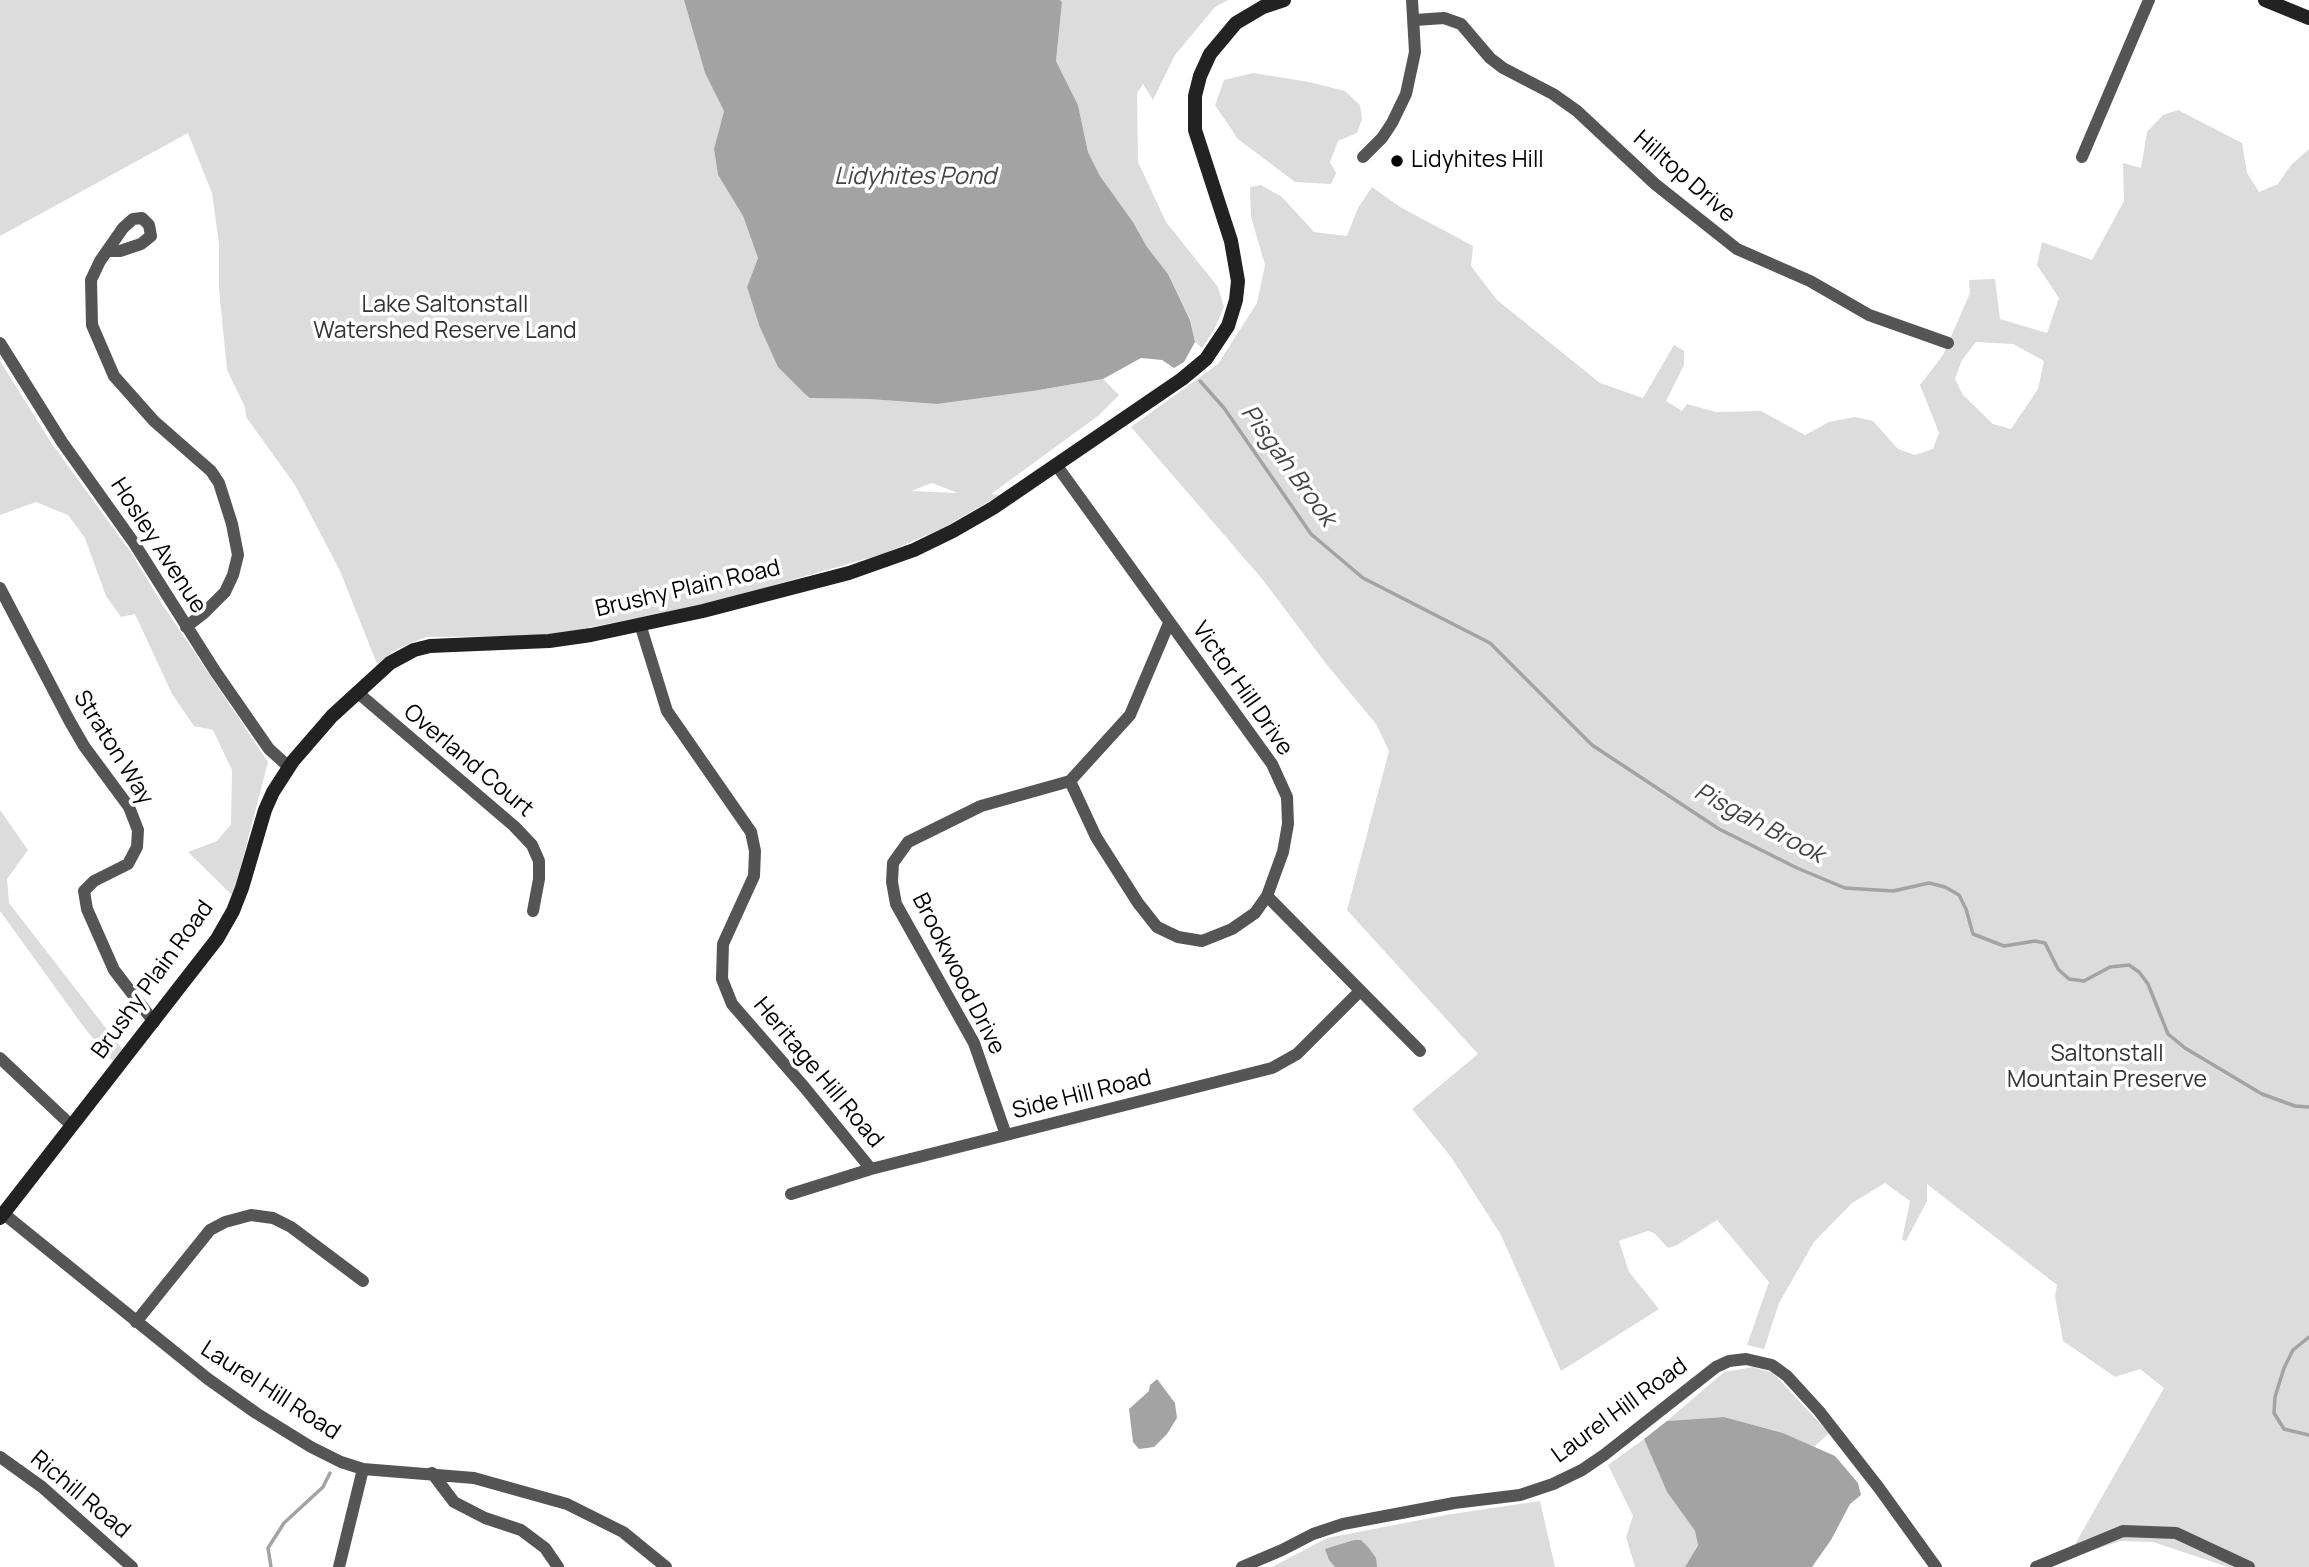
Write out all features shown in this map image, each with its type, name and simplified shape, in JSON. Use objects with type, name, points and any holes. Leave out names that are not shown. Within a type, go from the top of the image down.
[{"type":"main road","name":"Brushy Plain Road","points":[[2,1216],[216,939],[233,911],[246,878],[265,810],[289,767],[312,736],[390,663],[404,654],[430,646],[549,641],[640,624],[776,593],[849,573],[914,550],[985,513],[1196,368],[1216,347],[1228,326],[1236,300],[1238,281],[1236,262],[1198,146],[1194,123],[1195,96],[1205,65],[1222,37],[1250,13],[1284,0]]},
{"type":"main road","points":[[2265,0],[2309,18]]},
{"type":"street","points":[[1363,158],[1392,123],[1406,93],[1415,52],[1412,0]]},
{"type":"street","points":[[2082,157],[2149,0]]},
{"type":"street","name":"Hilltop Drive","points":[[1415,20],[1444,18],[1461,24],[1490,58],[1577,111],[1655,184],[1737,249],[1810,281],[1869,315],[1948,343]]},
{"type":"street","points":[[107,251],[91,281],[92,326],[102,352],[114,376],[135,402],[211,471],[219,484],[232,524],[238,555],[233,575],[225,592],[186,627]]},
{"type":"street","name":"Hosley Avenue","points":[[0,343],[62,442],[134,543],[186,627],[269,749],[289,767]]},
{"type":"street","points":[[1057,466],[1169,623],[1130,715],[1070,781]]},
{"type":"street","name":"Straton Way","points":[[0,588],[69,720],[84,746],[129,807],[138,831],[137,847],[128,864],[94,881],[84,891],[87,909],[114,970],[154,1022]]},
{"type":"street","name":"Victor Hill Drive","points":[[1070,781],[1096,837],[1138,903],[1157,927],[1178,937],[1202,940],[1232,929],[1255,913],[1268,896],[1283,852],[1288,824],[1287,797],[1272,764],[1169,623]]},
{"type":"street","name":"Heritage Hill Road","points":[[640,624],[667,711],[751,832],[755,851],[754,877],[723,944],[722,979],[732,1004],[871,1169]]},
{"type":"street","name":"Overland Court","points":[[357,692],[514,826],[532,845],[539,861],[533,911]]},
{"type":"street","name":"Brookwood Drive","points":[[1006,1135],[974,1043],[896,904],[892,882],[893,863],[908,842],[981,806],[1070,781]]},
{"type":"street","points":[[1268,896],[1419,1051]]},
{"type":"street","name":"Side Hill Road","points":[[791,1194],[871,1169],[1272,1068],[1297,1054],[1359,992]]},
{"type":"street","points":[[0,1058],[72,1126]]},
{"type":"street","points":[[136,1322],[211,1230],[225,1222],[251,1215],[273,1218],[291,1227],[363,1281]]},
{"type":"street","name":"Laurel Hill Road","points":[[2,1216],[208,1379],[311,1447],[341,1462],[363,1469],[474,1478],[566,1504],[623,1532],[666,1567]]},
{"type":"street","name":"Laurel Hill Road","points":[[1242,1567],[1313,1534],[1343,1524],[1454,1503],[1520,1495],[1553,1484],[1604,1455],[1716,1367],[1729,1361],[1746,1359],[1772,1365],[1787,1376],[1819,1411],[1936,1567]]},
{"type":"street","name":"Richill Road","points":[[0,1457],[42,1487],[132,1567]]},
{"type":"street","points":[[339,1567],[363,1469]]},
{"type":"street","points":[[432,1473],[453,1502],[485,1518],[521,1530],[545,1548],[558,1567]]},
{"type":"street","points":[[2036,1567],[2123,1531],[2176,1533],[2249,1567]]},
{"type":"green space","name":"Lake Saltonstall Watershed Reserve Land","points":[[0,0],[684,0],[705,73],[724,111],[714,149],[718,175],[743,216],[758,258],[747,287],[759,325],[808,398],[937,404],[1103,379],[1119,395],[1098,416],[991,494],[1000,495],[941,529],[883,554],[710,603],[567,632],[528,636],[426,637],[397,649],[377,664],[340,571],[295,485],[246,417],[245,407],[227,370],[219,289],[219,244],[212,193],[188,133],[0,236]],"holes":[[[932,483],[958,493],[911,491]]]},
{"type":"green space","points":[[1060,0],[1228,0],[1215,7],[1175,55],[1153,100],[1143,84],[1137,93],[1138,162],[1166,222],[1218,287],[1224,307],[1202,348],[1195,342],[1190,319],[1168,274],[1100,176],[1088,152],[1078,105],[1056,61],[1062,2]]},
{"type":"green space","points":[[1253,73],[1345,91],[1360,105],[1362,119],[1357,133],[1338,141],[1330,162],[1336,173],[1331,184],[1295,182],[1238,139],[1215,105],[1224,80]]},
{"type":"green space","name":"Saltonstall Mountain Preserve","points":[[2178,110],[2242,143],[2247,173],[2259,192],[2278,184],[2291,165],[2309,149],[2309,1567],[2228,1567],[2153,1542],[2120,1541],[2066,1560],[2164,1388],[2140,1369],[2115,1377],[2063,1341],[2055,1296],[2057,1285],[1927,1184],[1927,1201],[1906,1241],[1902,1240],[1910,1201],[1885,1183],[1852,1203],[1814,1242],[1779,1303],[1764,1349],[1747,1345],[1769,1282],[1717,1220],[1668,1248],[1654,1233],[1648,1231],[1619,1241],[1629,1272],[1659,1309],[1561,1371],[1501,1235],[1451,1157],[1412,1109],[1478,1054],[1347,910],[1389,751],[1376,724],[1327,665],[1263,580],[1131,427],[1218,364],[1257,303],[1265,265],[1251,217],[1250,187],[1261,185],[1282,197],[1314,232],[1347,236],[1358,208],[1372,187],[1400,207],[1473,246],[1471,266],[1497,300],[1600,383],[1643,398],[1674,345],[1684,351],[1684,365],[1666,401],[1682,411],[1687,404],[1716,412],[1761,411],[1805,435],[1829,422],[1855,417],[1873,421],[1898,449],[1915,455],[1933,449],[1939,433],[1920,385],[1943,355],[1970,293],[1969,280],[1995,279],[2000,319],[2047,333],[2059,298],[2037,265],[2042,242],[2092,260],[2124,201],[2123,163],[2141,168],[2147,132],[2163,115]],"holes":[[[1976,342],[2013,344],[2044,361],[2038,389],[2011,429],[1993,424],[1963,395],[1955,379],[1962,360]]]},
{"type":"green space","points":[[0,361],[50,441],[132,554],[162,604],[268,762],[233,896],[188,852],[217,841],[231,824],[232,770],[213,730],[194,726],[172,694],[135,614],[121,617],[106,596],[85,538],[68,515],[36,502],[0,515]]},
{"type":"green space","points":[[0,810],[28,850],[7,879],[9,903],[123,1050],[114,1063],[86,1030],[0,911]]},
{"type":"green space","points":[[1753,1367],[1773,1373],[1829,1433],[1814,1447],[1783,1433],[1724,1417],[1667,1421],[1724,1372]]},
{"type":"green space","points":[[1644,1439],[1667,1492],[1695,1531],[1698,1544],[1685,1567],[1635,1567],[1626,1537],[1633,1516],[1608,1465]]},
{"type":"green space","points":[[1540,1501],[1555,1567],[1272,1567],[1327,1538],[1446,1515]]},
{"type":"water","name":"Lidyhites Pond","points":[[684,0],[1060,0],[1062,2],[1056,61],[1078,105],[1088,152],[1100,176],[1168,274],[1190,320],[1195,342],[1184,362],[1174,368],[1162,360],[1141,358],[1103,379],[937,404],[809,398],[778,367],[759,325],[747,287],[758,258],[743,216],[718,175],[714,149],[724,111],[705,73]]},
{"type":"water","points":[[1157,1379],[1175,1403],[1177,1418],[1167,1434],[1154,1447],[1139,1449],[1133,1442],[1129,1409],[1149,1391],[1150,1385]]},
{"type":"water","points":[[1724,1417],[1783,1433],[1835,1456],[1858,1483],[1861,1495],[1850,1504],[1831,1540],[1812,1567],[1685,1567],[1698,1545],[1695,1531],[1667,1492],[1644,1439],[1667,1421]]},
{"type":"water","points":[[1361,1540],[1368,1547],[1376,1558],[1377,1567],[1335,1567],[1329,1560],[1325,1549]]},
{"type":"waterway","name":"Pisgah Brook","points":[[1200,381],[1224,408],[1311,534],[1363,578],[1490,643],[1592,745],[1719,829],[1797,868],[1845,888],[1893,891],[1929,883],[1945,887],[1959,895],[1973,934],[2004,946],[2035,941],[2045,943],[2058,969],[2069,979],[2084,981],[2110,967],[2129,965],[2139,972],[2148,984],[2168,1034],[2185,1048],[2262,1094],[2295,1106],[2309,1107]]},
{"type":"waterway","name":"Pisgah Brook","points":[[2309,1337],[2293,1350],[2284,1368],[2275,1397],[2274,1413],[2284,1429],[2309,1435]]},
{"type":"waterway","points":[[271,1567],[268,1548],[284,1523],[323,1487],[330,1473]]},
{"type":"place","name":"Lidyhites Hill","points":[[1397,161]]}]
